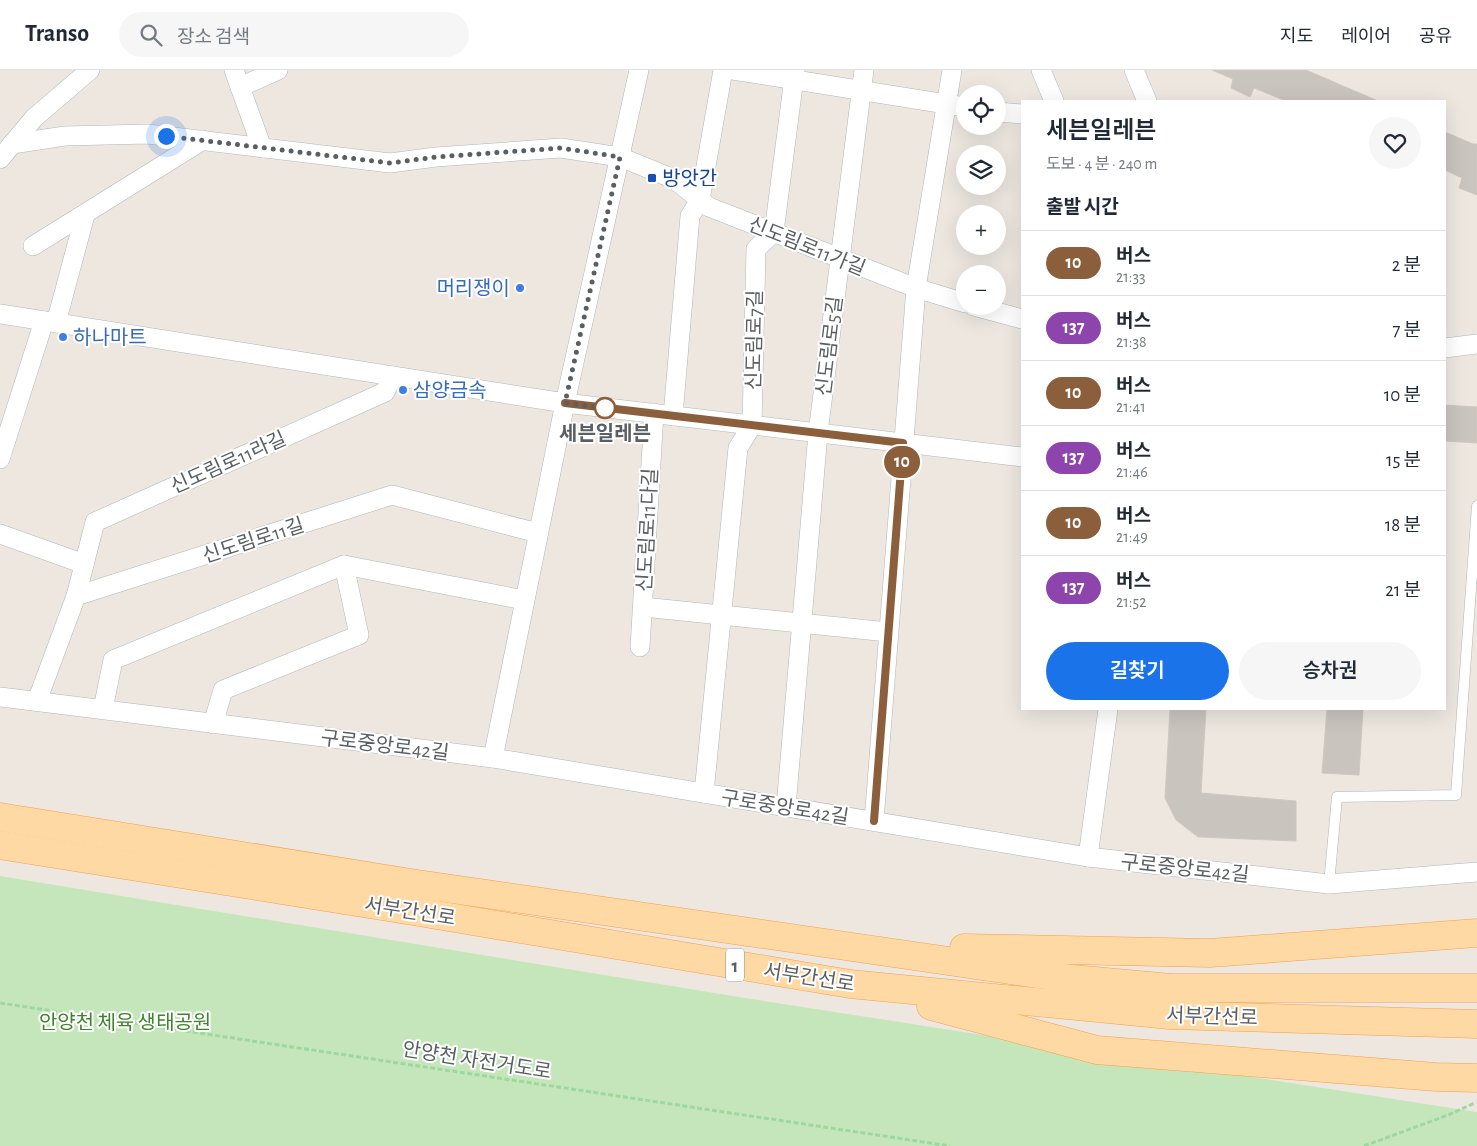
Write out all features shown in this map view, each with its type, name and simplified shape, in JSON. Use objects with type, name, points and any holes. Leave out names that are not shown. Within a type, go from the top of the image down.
[{"type":"main road","name":"서부간선로","points":[[0,818],[417,884],[1073,979],[1171,988],[1477,988]]},
{"type":"main road","name":"서부간선로","points":[[0,845],[403,909],[850,984],[1170,1016],[1477,1024]]},
{"type":"main road","points":[[847,946],[1210,953],[1477,933]]},
{"type":"main road","points":[[850,984],[1097,1050],[1477,1078]]},
{"type":"street","points":[[0,159],[34,118],[90,70]]},
{"type":"street","points":[[492,758],[565,403],[639,70]]},
{"type":"street","points":[[673,416],[690,216],[700,200],[723,70]]},
{"type":"street","points":[[733,70],[795,75],[861,90],[956,105]]},
{"type":"street","name":"신도림로5길","points":[[786,807],[818,433],[864,70]]},
{"type":"street","points":[[874,821],[916,288],[956,105],[952,70]]},
{"type":"street","points":[[1041,70],[1054,100]]},
{"type":"street","points":[[1134,70],[1147,100]]},
{"type":"street","points":[[262,148],[237,78],[275,71]]},
{"type":"street","points":[[774,232],[795,75]]},
{"type":"street","points":[[1006,113],[1021,115]]},
{"type":"street","name":"신도림로11가길","points":[[12,144],[65,136],[148,134],[390,163],[436,157],[561,148],[620,157],[674,179],[709,207],[916,288],[956,301]]},
{"type":"street","points":[[34,246],[203,140]]},
{"type":"street","points":[[0,459],[50,322],[85,215]]},
{"type":"street","name":"신도림로7길","points":[[752,425],[756,249],[774,232]]},
{"type":"street","points":[[0,314],[565,403],[1021,457]]},
{"type":"street","points":[[1006,315],[1021,319]]},
{"type":"street","points":[[1446,348],[1477,344]]},
{"type":"street","name":"신도림로11라길","points":[[76,596],[95,522],[385,392],[394,376]]},
{"type":"street","name":"신도림로11다길","points":[[640,647],[654,413]]},
{"type":"street","points":[[704,793],[738,448],[752,425]]},
{"type":"street","name":"신도림로11길","points":[[76,596],[392,495],[538,533]]},
{"type":"street","points":[[0,534],[84,564]]},
{"type":"street","points":[[102,710],[113,660],[344,565],[524,600]]},
{"type":"street","points":[[213,724],[223,690],[359,635],[344,565]]},
{"type":"street","points":[[37,701],[76,596]]},
{"type":"street","points":[[643,607],[888,632]]},
{"type":"street","name":"구로중앙로42길","points":[[0,697],[492,758],[1088,857],[1329,884],[1477,872]]},
{"type":"street","points":[[1088,857],[1108,710]]},
{"type":"lane","points":[[1329,884],[1338,798],[1456,795],[1477,506]]},
{"type":"path","name":"안양천 자전거도로","points":[[0,1003],[950,1146]]},
{"type":"path","points":[[1364,1146],[1448,1115],[1477,1102]]},
{"type":"green space","name":"안양천 체육 생태공원","points":[[0,876],[745,998],[1477,1112],[1477,1146],[0,1146]]},
{"type":"building","points":[[1212,70],[1306,70],[1376,100],[1284,100],[1254,88],[1250,97],[1231,88],[1233,79]]},
{"type":"building","points":[[1446,132],[1477,144],[1477,195],[1459,188],[1462,178],[1446,170]]},
{"type":"building","points":[[1446,405],[1477,407],[1477,443],[1446,441]]},
{"type":"building","points":[[1170,710],[1206,710],[1201,793],[1296,801],[1296,841],[1198,837],[1176,820],[1165,798]]},
{"type":"building","points":[[1327,710],[1363,710],[1359,775],[1322,773]]},
{"type":"bus line","name":"10","points":[[565,403],[903,443],[874,821]]},
{"type":"place","name":"방앗간","points":[[652,178]]},
{"type":"place","name":"머리쟁이","points":[[520,288]]},
{"type":"place","name":"하나마트","points":[[63,337]]},
{"type":"place","name":"삼양금속","points":[[403,390]]},
{"type":"place","name":"세븐일레븐","points":[[605,408]]},
{"type":"route","points":[[166,136],[390,163],[436,157],[561,148],[620,157],[565,403],[605,408]]}]
